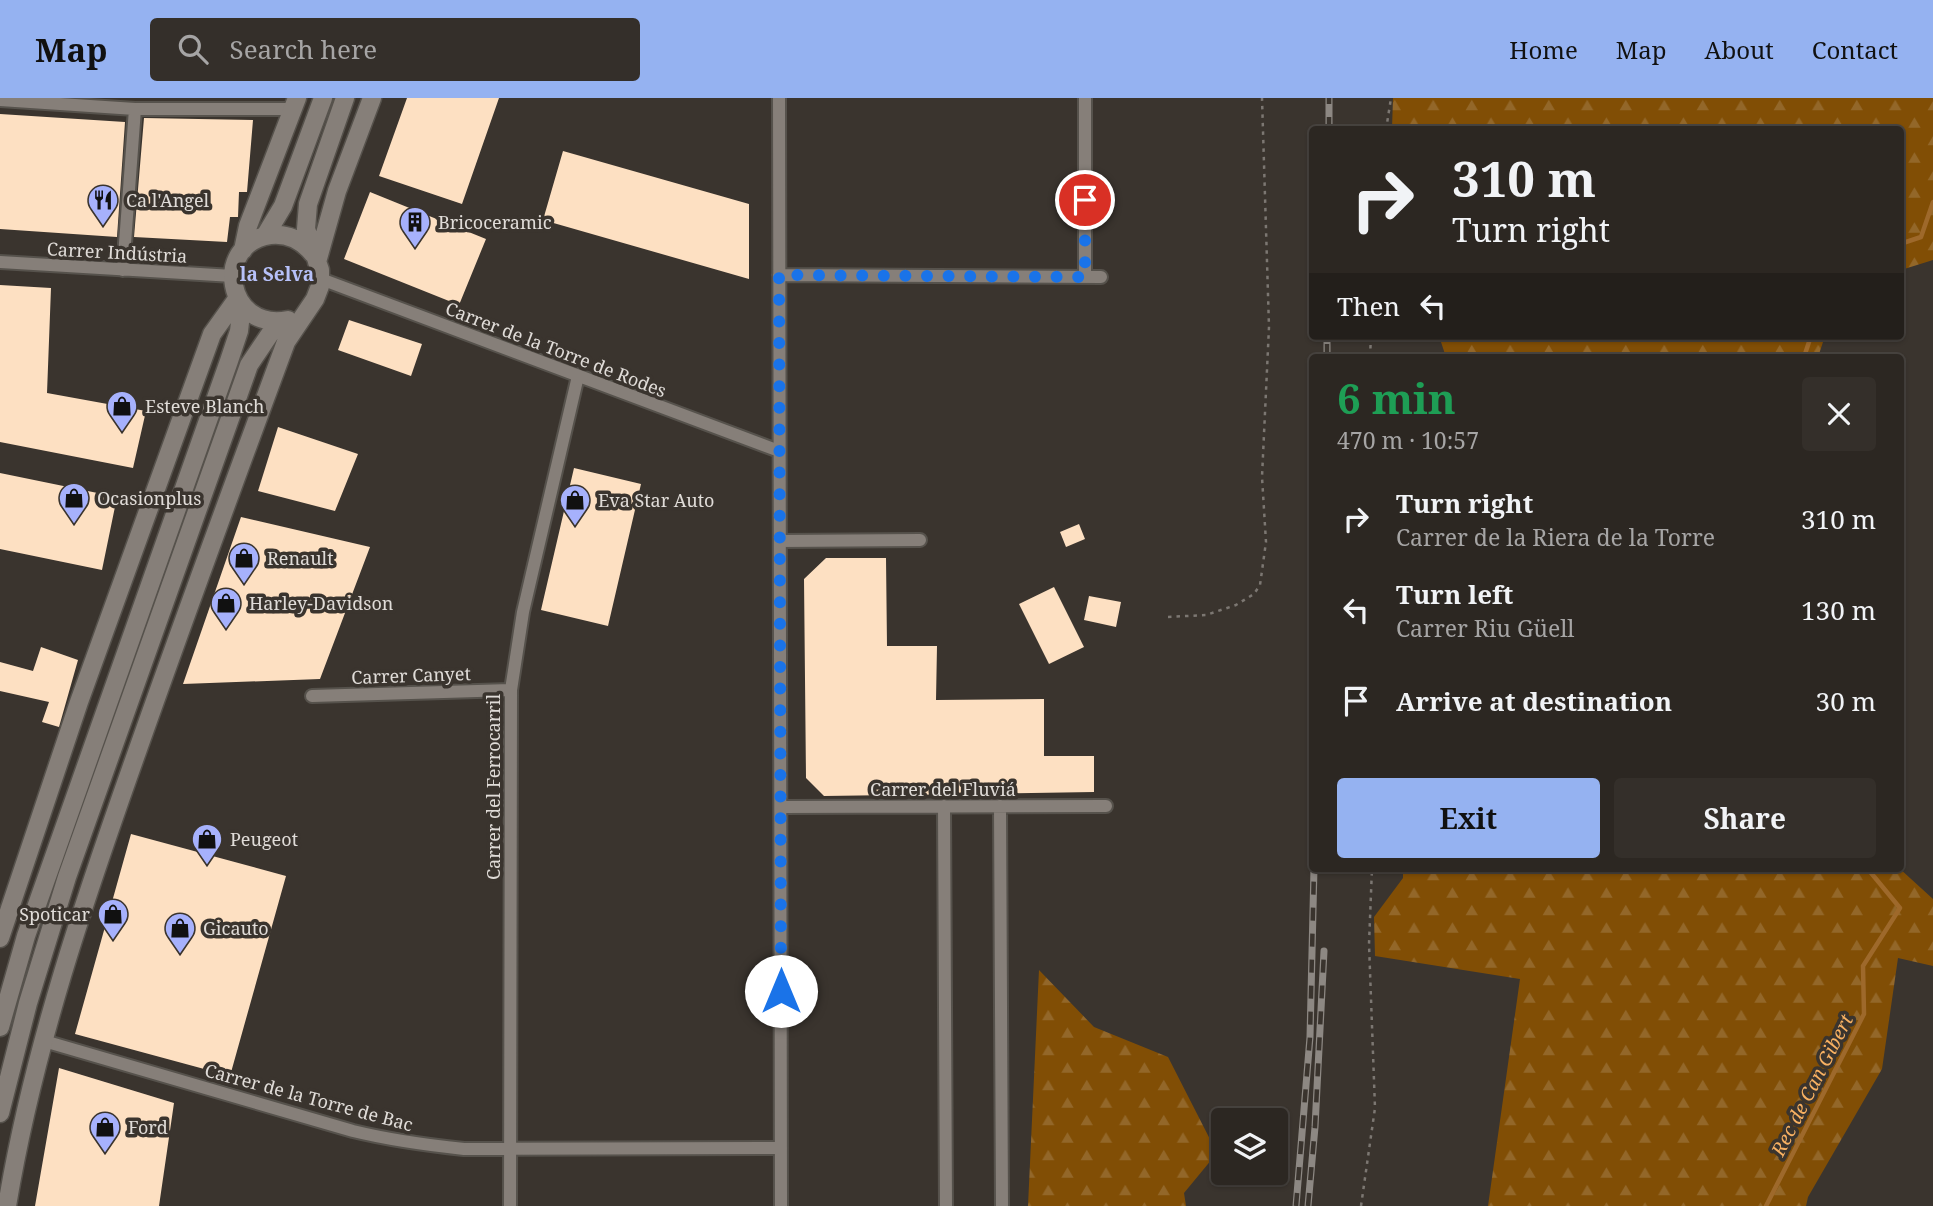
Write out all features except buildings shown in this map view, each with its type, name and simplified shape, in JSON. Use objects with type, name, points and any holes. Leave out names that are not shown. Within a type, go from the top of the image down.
[{"type":"main road","points":[[265,236],[283,206],[323,98]]},
{"type":"main road","points":[[7,1206],[44,1041],[90,883],[286,342],[318,293],[317,265],[306,229],[308,204],[345,98]]},
{"type":"main road","points":[[317,265],[337,191],[372,98]]},
{"type":"main road","points":[[0,1027],[34,910],[239,331],[239,302],[233,276],[236,262],[243,250],[248,226],[295,104]]},
{"type":"main road","points":[[243,250],[265,236],[283,235],[292,237],[317,265]]},
{"type":"main road","points":[[239,302],[258,318],[278,322],[302,314],[311,305]]},
{"type":"main road","points":[[0,938],[79,702],[212,334],[239,302]]},
{"type":"main road","points":[[0,1113],[28,1003],[67,877],[249,365],[278,322]]},
{"type":"street","points":[[779,98],[781,1206]]},
{"type":"street","points":[[1085,98],[1085,277]]},
{"type":"street","points":[[0,100],[135,109],[295,104]]},
{"type":"street","points":[[123,270],[135,109]]},
{"type":"street","name":"Carrer Indústria","points":[[0,262],[233,276]]},
{"type":"street","name":"Carrer de la Torre de Rodes","points":[[317,265],[578,376],[779,451]]},
{"type":"street","points":[[779,275],[1101,277]]},
{"type":"street","name":"Carrer del Ferrocarril","points":[[510,1206],[511,690],[523,612],[578,376]]},
{"type":"street","points":[[780,541],[920,540]]},
{"type":"street","name":"Carrer Canyet","points":[[312,695],[511,690]]},
{"type":"street","points":[[944,806],[946,1206]]},
{"type":"street","points":[[1000,806],[1002,1206]]},
{"type":"street","name":"Carrer del Fluviá","points":[[781,807],[1106,806]]},
{"type":"street","name":"Carrer de la Torre de Bac","points":[[44,1041],[388,1140],[464,1149],[781,1148]]},
{"type":"path","points":[[1168,617],[1216,612],[1236,605],[1254,594],[1261,585],[1266,531],[1262,477],[1269,327],[1262,98]]},
{"type":"path","points":[[1387,126],[1391,98]]},
{"type":"path","points":[[1361,1206],[1375,1108],[1369,944],[1372,872]]},
{"type":"green space","points":[[1393,98],[1933,98],[1933,260],[1904,269],[1904,126],[1392,126]]},
{"type":"green space","points":[[1440,340],[1824,340],[1819,354],[1445,354]]},
{"type":"green space","points":[[1403,872],[1903,872],[1933,899],[1933,966],[1898,958],[1882,1069],[1808,1197],[1806,1206],[1488,1206],[1520,979],[1375,956],[1374,917],[1403,878]]},
{"type":"green space","points":[[1039,970],[1094,1027],[1168,1057],[1211,1141],[1211,1160],[1184,1193],[1186,1206],[1028,1206]]},
{"type":"waterway","name":"Rec de Can Gibert","points":[[1904,243],[1921,237],[1933,202]]},
{"type":"waterway","name":"Rec de Can Gibert","points":[[1805,354],[1810,340]]},
{"type":"waterway","name":"Rec de Can Gibert","points":[[1766,1206],[1864,1014],[1863,966],[1900,908],[1870,872]]},
{"type":"railway","points":[[1329,98],[1329,126]]},
{"type":"railway","points":[[1327,340],[1327,354]]},
{"type":"railway","points":[[1296,1206],[1310,1037],[1314,872]]},
{"type":"railway","points":[[1308,1206],[1324,951]]},
{"type":"place","name":"Ca l'Angel","points":[[103,227]]},
{"type":"place","name":"Bricoceramic","points":[[415,249]]},
{"type":"place","name":"Esteve Blanch","points":[[122,433]]},
{"type":"place","name":"Ocasionplus","points":[[74,525]]},
{"type":"place","name":"Eva Star Auto","points":[[575,527]]},
{"type":"place","name":"Renault","points":[[244,585]]},
{"type":"place","name":"Harley-Davidson","points":[[226,630]]},
{"type":"place","name":"Peugeot","points":[[207,866]]},
{"type":"place","name":"Spoticar","points":[[113,941]]},
{"type":"place","name":"Gicauto","points":[[180,955]]},
{"type":"place","name":"Ford","points":[[105,1154]]},
{"type":"district","name":"la Selva","points":[[277,274]]},
{"type":"route","points":[[781,991],[779,275],[1085,277],[1085,200]]}]
